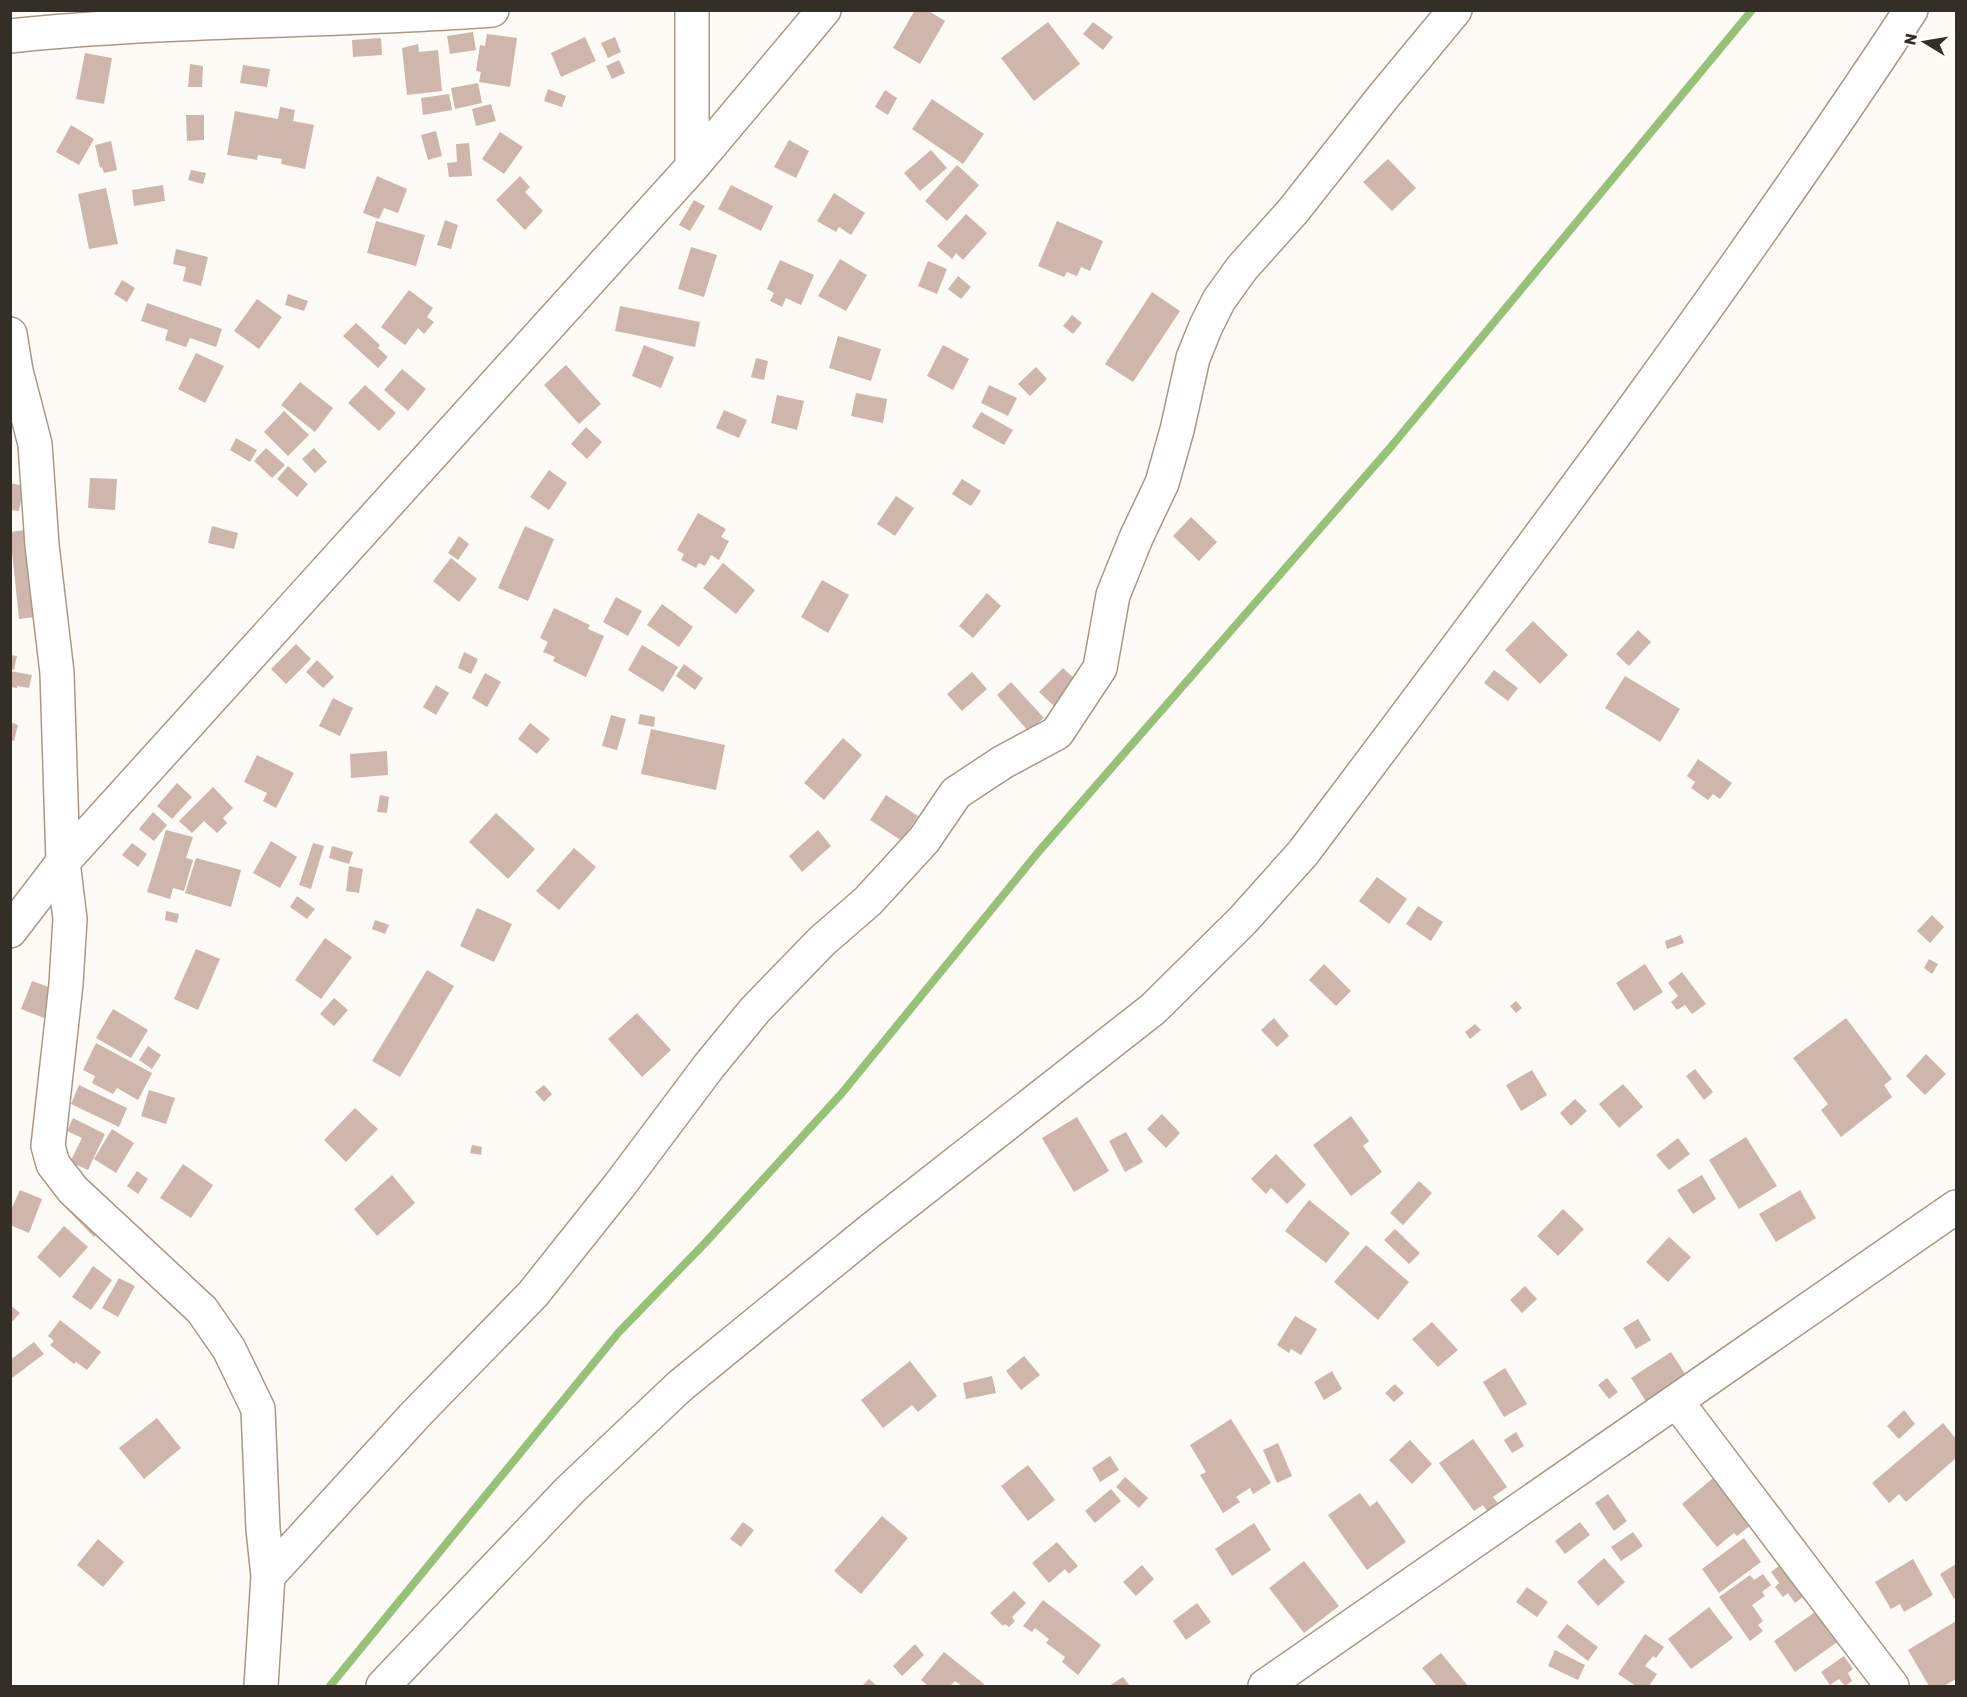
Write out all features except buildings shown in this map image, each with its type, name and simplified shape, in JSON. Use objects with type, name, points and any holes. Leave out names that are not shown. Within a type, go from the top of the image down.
[{"type":"street","points":[[10,36],[93,20],[430,15],[492,10]]},
{"type":"street","points":[[692,10],[692,167]]},
{"type":"street","points":[[10,931],[63,862],[692,167],[824,10]]},
{"type":"street","points":[[268,1576],[416,1414],[533,1294],[755,1010],[822,941],[868,901],[924,840],[956,793],[1003,762],[1057,733],[1100,668],[1113,595],[1162,483],[1177,430],[1193,358],[1219,300],[1242,268],[1293,211],[1455,10]]},
{"type":"street","points":[[383,1686],[570,1490],[680,1386],[871,1230],[1153,1009],[1243,920],[1303,853],[1649,389],[1841,116],[1911,10]]},
{"type":"street","points":[[10,334],[13,373],[35,444],[42,545],[57,673],[63,862],[70,920],[66,984],[48,1146],[53,1164],[73,1190],[202,1310],[229,1349],[258,1410],[263,1529],[268,1576],[261,1686]]},
{"type":"street","points":[[1265,1686],[1956,1207]]},
{"type":"street","points":[[1677,1402],[1892,1686]]},
{"type":"waterway","points":[[330,1686],[619,1332],[705,1243],[842,1093],[1040,850],[1390,448],[1752,10]]}]
